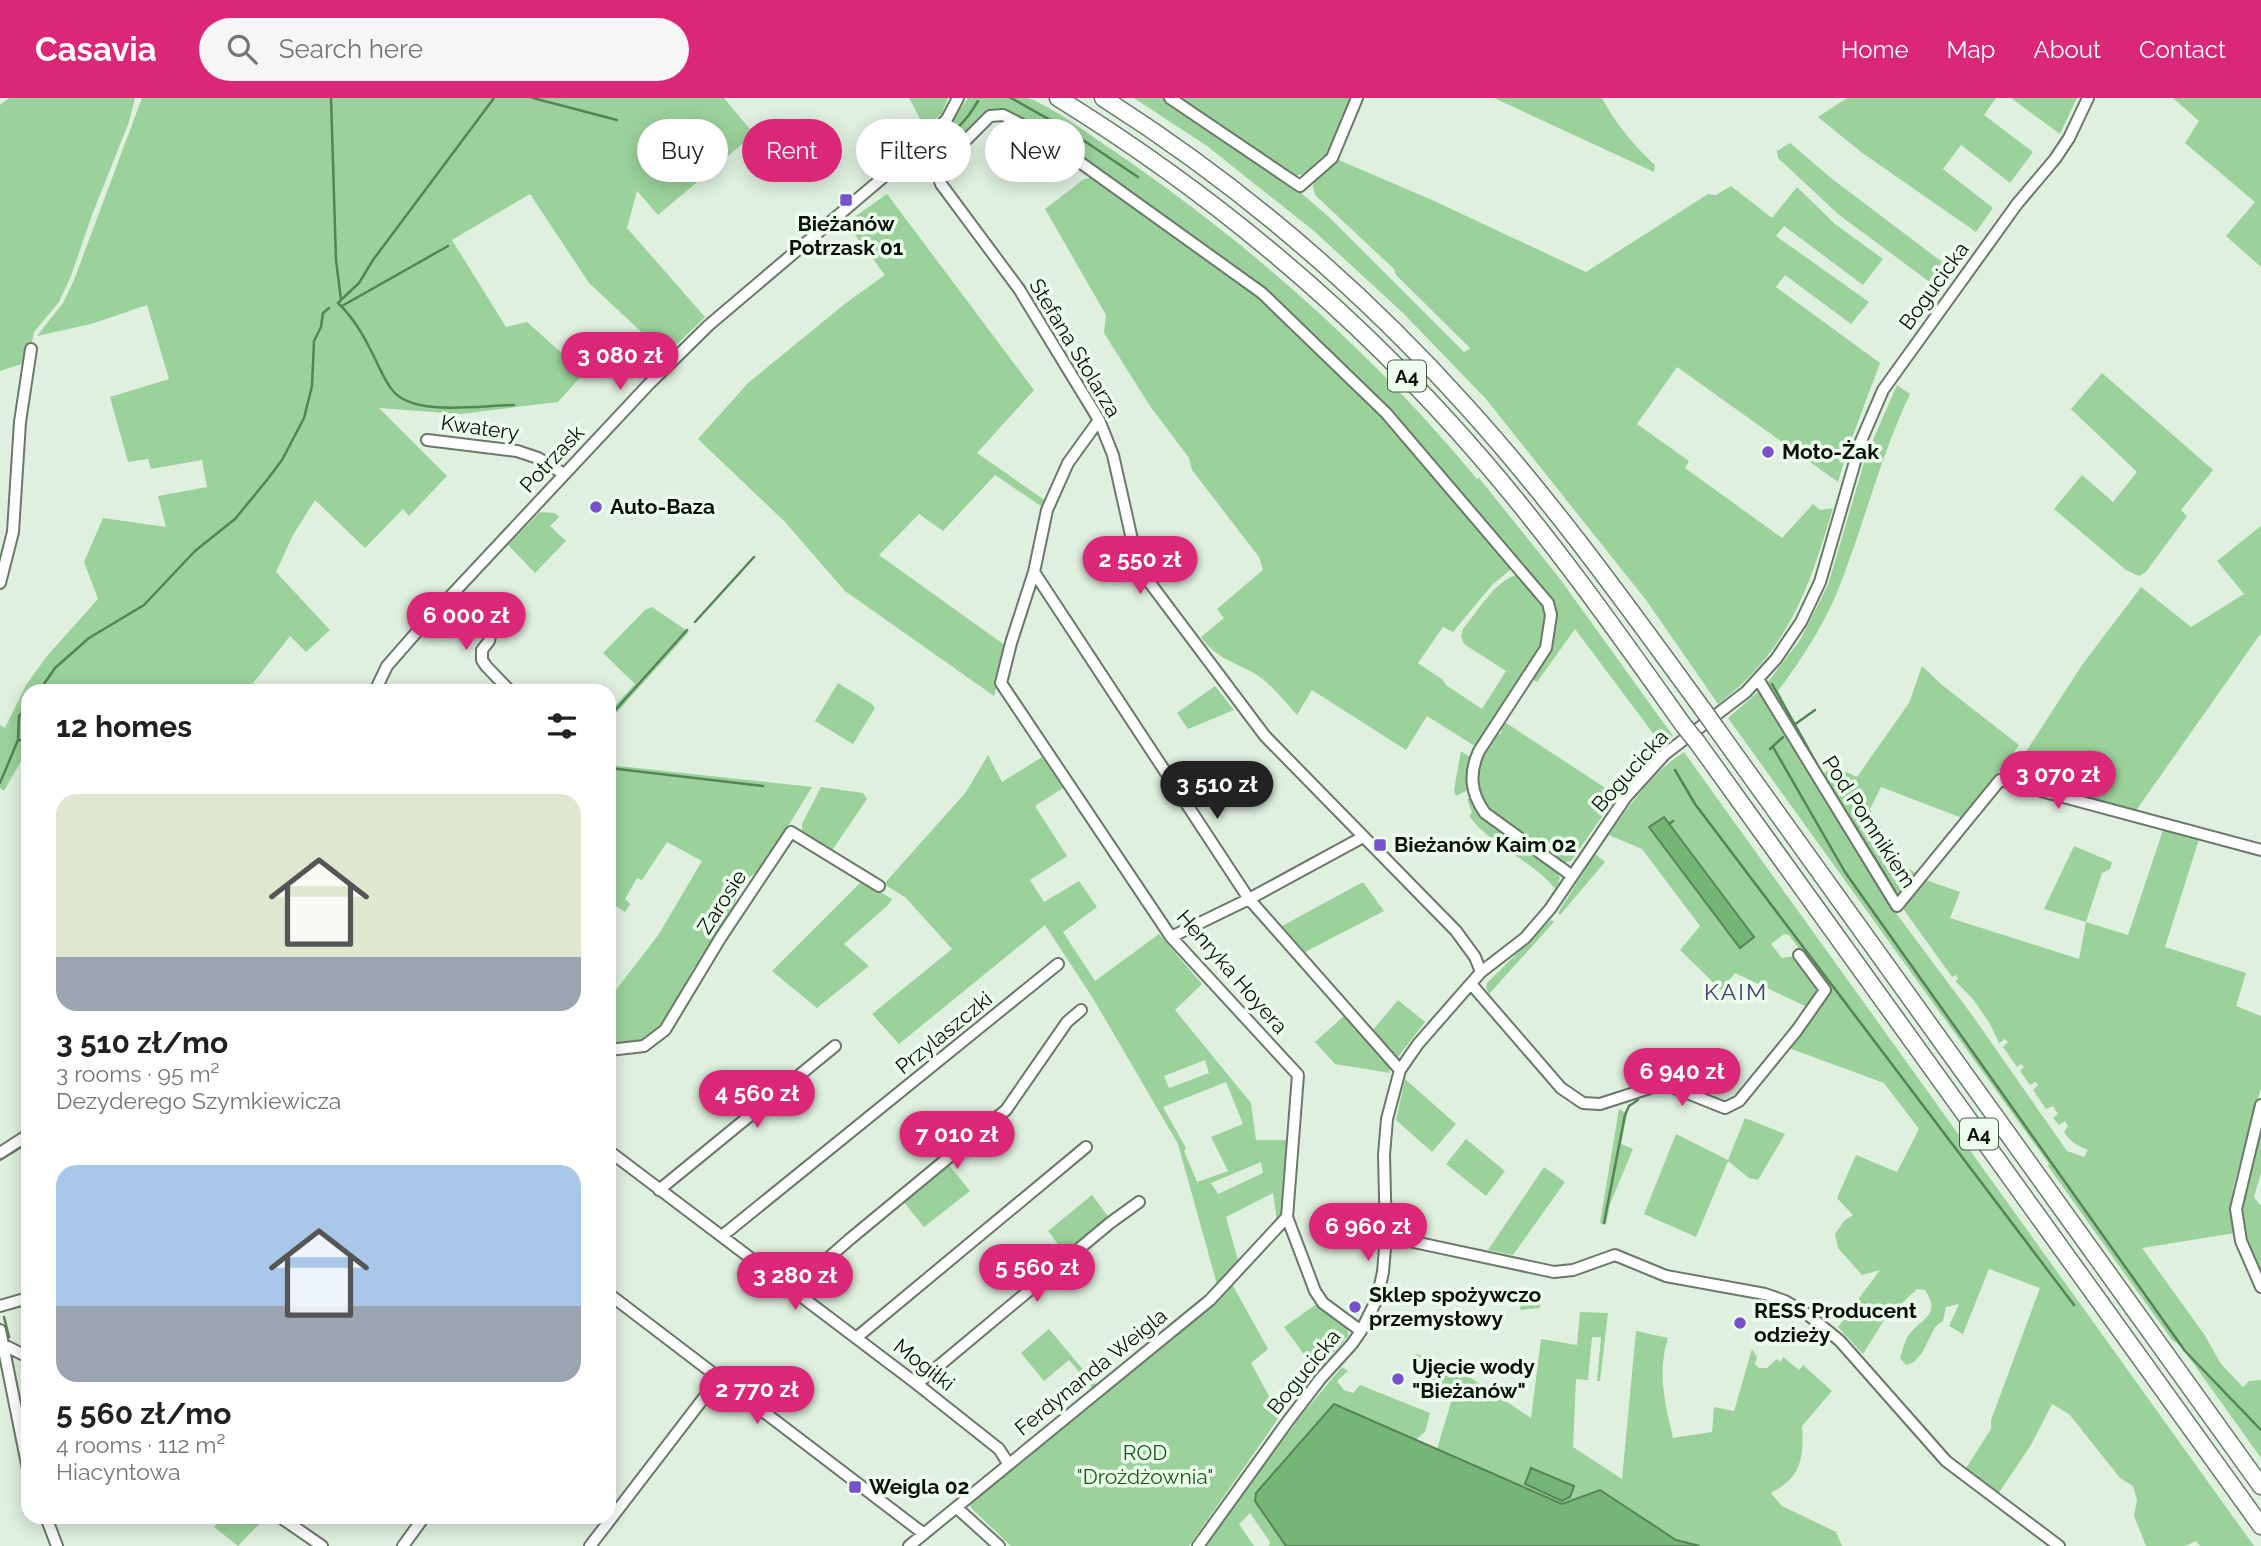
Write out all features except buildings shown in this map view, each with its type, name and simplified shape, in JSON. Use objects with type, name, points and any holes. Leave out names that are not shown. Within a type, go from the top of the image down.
[{"type":"highway","name":"A4","points":[[1059,98],[1138,149],[1250,233],[1314,287],[1398,367],[1483,460],[1591,597],[2261,1526]]},
{"type":"highway","name":"A4","points":[[1103,98],[1192,158],[1268,217],[1332,272],[1434,370],[1520,468],[1704,711],[2261,1486]]},
{"type":"street","name":"Potrzask","points":[[947,119],[958,98]]},
{"type":"street","points":[[1170,98],[1300,186],[1332,158],[1357,98]]},
{"type":"street","name":"Bogucicka","points":[[1198,1546],[1288,1420],[1361,1331],[1377,1299],[1383,1272],[1386,1236],[1384,1156],[1387,1119],[1400,1070],[1418,1044],[1472,985],[1480,972],[1525,938],[1550,909],[1626,797],[1665,754],[1758,679],[1789,641],[1811,602],[1827,563],[1861,441],[1883,390],[2017,204],[2055,159],[2069,138],[2088,98]]},
{"type":"street","points":[[971,135],[990,116],[1003,115],[1042,135],[1262,293],[1386,413],[1548,603],[1551,615],[1546,648],[1479,751],[1472,766],[1471,778],[1477,803],[1485,813],[1572,875]]},
{"type":"street","name":"Potrzask","points":[[378,684],[388,664],[649,384],[709,325],[878,182]]},
{"type":"street","name":"Stefana Stolarza","points":[[940,182],[1019,289],[1099,420],[1113,456],[1133,544],[1150,583],[1265,736],[1456,931],[1475,957],[1480,972]]},
{"type":"street","points":[[0,583],[13,532],[20,422],[32,349]]},
{"type":"street","name":"Henryka Hoyera","points":[[1099,420],[1068,463],[1047,510],[1034,572],[1001,683],[1171,937],[1298,1075],[1287,1217],[1315,1291],[1323,1303],[1361,1331]]},
{"type":"street","name":"Kwatery","points":[[428,440],[517,451],[538,458],[564,474]]},
{"type":"street","points":[[1034,572],[1249,899],[1400,1070]]},
{"type":"street","points":[[454,593],[491,631],[489,641],[482,650],[482,660],[504,684]]},
{"type":"street","name":"Pod Pomnikiem","points":[[1758,679],[1897,905],[2000,780],[2261,849]]},
{"type":"street","name":"Zarosie","points":[[616,1049],[645,1046],[665,1030],[721,937],[791,832],[879,886]]},
{"type":"street","points":[[1171,937],[1249,899],[1363,837]]},
{"type":"street","points":[[1472,985],[1561,1088],[1583,1103],[1600,1104],[1656,1087],[1670,1086],[1725,1108],[1739,1101],[1797,1030],[1825,990],[1799,955]]},
{"type":"street","name":"Przylaszczki","points":[[722,1236],[1058,964]]},
{"type":"street","points":[[792,1290],[850,1238],[1006,1110],[1067,1022],[1081,1010]]},
{"type":"street","points":[[659,1190],[835,1046]]},
{"type":"street","points":[[2261,1105],[2236,1209],[2239,1235],[2261,1287]]},
{"type":"street","points":[[0,1153],[21,1139]]},
{"type":"street","points":[[856,1338],[1086,1147]]},
{"type":"street","name":"Mogiłki","points":[[616,1156],[917,1384],[999,1449],[1008,1463]]},
{"type":"street","points":[[917,1384],[1110,1223],[1139,1202]]},
{"type":"street","name":"Ferdynanda Weigla","points":[[909,1546],[1210,1300],[1287,1217]]},
{"type":"street","points":[[1386,1236],[1554,1272],[1573,1270],[1610,1255],[1619,1256],[1676,1278],[1765,1294],[1785,1301],[1807,1314],[1840,1341],[1946,1461],[2059,1546]]},
{"type":"street","points":[[616,1299],[924,1534]]},
{"type":"street","points":[[0,1306],[21,1300]]},
{"type":"street","points":[[0,1330],[21,1442]]},
{"type":"street","points":[[4,1345],[21,1354]]},
{"type":"street","points":[[616,1512],[719,1378]]},
{"type":"street","points":[[957,1508],[999,1546]]},
{"type":"street","points":[[49,1524],[57,1546]]},
{"type":"street","points":[[290,1524],[322,1546]]},
{"type":"street","points":[[403,1546],[420,1524]]},
{"type":"street","points":[[590,1546],[607,1524]]},
{"type":"green space","points":[[9,98],[135,98],[129,122],[59,302],[34,332],[28,362],[0,371],[0,105]]},
{"type":"green space","points":[[142,98],[724,98],[742,120],[742,144],[728,156],[728,119],[637,119],[637,182],[697,182],[658,215],[637,191],[627,228],[705,317],[666,355],[589,283],[530,194],[452,240],[506,327],[527,322],[584,373],[558,402],[460,414],[379,408],[447,476],[409,516],[403,509],[365,548],[315,500],[293,535],[276,572],[330,630],[306,652],[290,636],[252,684],[27,684],[47,656],[98,599],[84,562],[103,518],[166,527],[158,496],[207,487],[202,460],[151,469],[148,459],[128,462],[110,397],[169,379],[147,305],[91,324],[37,336],[63,303]]},
{"type":"green space","points":[[909,98],[948,98],[942,113],[935,119],[920,119]]},
{"type":"green space","points":[[968,98],[1027,98],[1067,119],[1016,119],[995,110],[988,110],[971,126],[971,119],[953,119]]},
{"type":"green space","points":[[1134,98],[1163,98],[1300,192],[1329,217],[1464,352],[1470,349],[1468,346],[1396,275],[1394,269],[1316,196],[1313,189],[1315,179],[1334,158],[1432,200],[1586,272],[1708,194],[1716,195],[1731,186],[1772,218],[1797,187],[1835,224],[1883,259],[1863,285],[1784,226],[1776,236],[1869,302],[1851,324],[1785,275],[1776,287],[1880,363],[1838,482],[1677,367],[1637,424],[1689,461],[1685,468],[1782,538],[1813,504],[1820,510],[1833,508],[1805,592],[1793,616],[1779,640],[1742,684],[1718,704],[1646,600],[1486,399],[1403,313],[1314,231],[1207,146]]},
{"type":"green space","points":[[1176,98],[1352,98],[1338,135],[1325,157],[1306,173],[1293,176]]},
{"type":"green space","points":[[1494,98],[1602,98],[1625,134],[1655,165],[1654,172]]},
{"type":"green space","points":[[1847,98],[1996,98],[1984,115],[2033,152],[2010,183],[1961,145],[1943,169],[1993,208],[1976,232],[1861,152],[1818,117]]},
{"type":"green space","points":[[2011,98],[2077,98],[2060,134]]},
{"type":"green space","points":[[2173,98],[2261,98],[2261,267],[2226,236],[2255,202],[2185,143],[2199,121]]},
{"type":"green space","points":[[1085,131],[1209,220],[1258,259],[1305,300],[1394,387],[1477,479],[1479,478],[1560,579],[1673,736],[1622,788],[1571,861],[1562,863],[1489,811],[1476,789],[1479,760],[1496,731],[1500,734],[1502,731],[1498,727],[1503,721],[1607,789],[1655,736],[1575,629],[1537,682],[1531,678],[1554,637],[1555,616],[1546,592],[1434,462],[1263,290],[1085,160]]},
{"type":"green space","points":[[1790,143],[1831,178],[1950,268],[1935,286],[1838,214],[1778,158],[1777,151]]},
{"type":"green space","points":[[1093,177],[1266,300],[1292,331],[1310,344],[1384,415],[1511,565],[1510,570],[1492,585],[1453,632],[1443,627],[1418,663],[1482,709],[1506,671],[1464,644],[1461,636],[1463,629],[1495,589],[1510,577],[1519,574],[1541,601],[1547,622],[1543,645],[1492,725],[1487,728],[1489,730],[1478,748],[1427,716],[1406,750],[1312,690],[1297,715],[1264,680],[1218,654],[1201,637],[1224,618],[1217,609],[1263,570],[1259,557],[1192,470],[1189,458],[1150,406],[1104,333],[1106,315],[1045,209],[1080,182],[1085,182],[1085,179]]},
{"type":"green space","points":[[887,194],[1034,390],[977,453],[1046,501],[1044,508],[995,475],[943,531],[919,514],[879,555],[1006,646],[994,696],[845,591],[785,522],[698,439],[748,383],[846,303],[885,275],[846,223]]},
{"type":"green space","points":[[2102,373],[2213,470],[2181,510],[2187,516],[2146,572],[2139,576],[2126,570],[2054,509],[2082,475],[2113,502],[2137,472],[2071,409]]},
{"type":"green space","points":[[1897,385],[1910,394],[1889,444],[1836,595],[1810,645],[1778,691],[1823,774],[1834,766],[1857,777],[1909,703],[1922,666],[1942,685],[2019,745],[1989,787],[1962,818],[1881,787],[1870,809],[1906,867],[1919,875],[1900,894],[1892,893],[1789,725],[1784,709],[1767,683],[1800,640],[1828,585],[1866,456]]},
{"type":"green space","points":[[540,512],[555,513],[559,517],[550,526],[566,541],[535,573],[508,545]]},
{"type":"green space","points":[[2261,526],[2261,633],[2135,812],[2009,778],[2082,665],[2141,587],[2191,627],[2244,594],[2217,561]]},
{"type":"green space","points":[[652,607],[689,632],[616,713],[616,704],[635,684],[603,653],[645,610]]},
{"type":"green space","points":[[838,683],[875,708],[853,744],[815,721]]},
{"type":"green space","points":[[1215,686],[1234,710],[1188,729],[1177,713]]},
{"type":"green space","points":[[1758,692],[1884,897],[1972,1015],[2067,1151],[2084,1157],[2088,1150],[2074,1143],[2066,1135],[2064,1132],[2068,1126],[2065,1121],[2059,1125],[2053,1118],[2058,1114],[2053,1106],[2046,1109],[2033,1090],[2038,1085],[2035,1082],[2030,1085],[2020,1071],[2024,1067],[2021,1064],[2017,1067],[2003,1047],[2008,1042],[2005,1039],[1999,1043],[1989,1022],[1972,998],[1955,981],[1958,979],[1956,975],[1952,977],[1903,905],[1923,879],[1960,892],[1950,918],[2079,959],[2086,922],[2128,935],[2164,827],[2200,836],[2165,947],[2246,973],[2236,1006],[2261,1016],[2261,1088],[2233,1188],[2235,1233],[2142,1248],[2204,1334],[2221,1364],[2243,1387],[2249,1381],[2261,1380],[2261,1458],[2180,1345],[2172,1340],[2049,1164],[1728,718]]},
{"type":"green space","points":[[21,695],[21,761],[4,791],[0,788],[0,725],[5,728]]},
{"type":"green space","points":[[1461,751],[1471,758],[1466,777],[1468,790],[1456,796],[1454,790]]},
{"type":"green space","points":[[1684,752],[2254,1546],[2200,1546],[2196,1541],[2185,1546],[2146,1546],[2134,1516],[2137,1500],[2133,1486],[2120,1478],[2069,1414],[2052,1404],[2031,1445],[1998,1494],[1965,1470],[1991,1429],[1991,1420],[2040,1288],[1989,1269],[1963,1334],[1949,1326],[1959,1304],[1946,1307],[1943,1321],[1935,1327],[1922,1353],[1914,1362],[1906,1365],[1900,1358],[1906,1341],[1931,1310],[1925,1290],[1917,1289],[1900,1305],[1891,1309],[1863,1354],[1838,1327],[1880,1270],[1862,1275],[1838,1248],[1835,1234],[1844,1221],[1853,1215],[1837,1198],[1856,1155],[1897,1172],[1919,1129],[1884,1083],[1786,1047],[1830,991],[1789,935],[1784,934],[1771,944],[1782,958],[1795,956],[1822,991],[1809,1008],[1735,973],[1721,990],[1680,950],[1700,926],[1642,849],[1609,835],[1652,779]]},
{"type":"green space","points":[[988,755],[1002,782],[1042,757],[1063,788],[1035,806],[1067,856],[1030,880],[1044,902],[1079,881],[1097,907],[1063,932],[1095,981],[1159,934],[1202,984],[1175,1010],[1251,1103],[1256,1140],[1287,1140],[1281,1216],[1277,1221],[1273,1193],[1226,1217],[1239,1264],[1218,1288],[1178,1144],[1094,1000],[1045,925],[899,1044],[872,1014],[952,949],[906,898],[884,884],[966,792]],"holes":[[[1205,1060],[1209,1073],[1169,1088],[1164,1076]],[[1226,1082],[1243,1124],[1211,1137],[1228,1171],[1197,1182],[1184,1151],[1186,1148],[1163,1107]],[[1261,1162],[1263,1173],[1218,1194],[1211,1183]]]},
{"type":"green space","points":[[616,766],[812,787],[762,869],[740,887],[731,915],[698,966],[694,967],[668,1020],[652,1037],[642,1042],[616,1045],[616,990],[659,934],[702,861],[667,842],[642,880],[637,878],[625,899],[630,904],[625,912],[616,906]]},
{"type":"green space","points":[[821,787],[863,793],[867,799],[831,852],[802,831],[802,824]]},
{"type":"green space","points":[[1471,798],[1499,830],[1557,872],[1560,878],[1556,890],[1536,870],[1478,827],[1469,816],[1472,812],[1467,799]]},
{"type":"green space","points":[[2074,846],[2112,862],[2110,869],[2102,873],[2086,922],[2044,909]]},
{"type":"green space","points":[[1595,854],[1605,862],[1560,915],[1558,913]]},
{"type":"green space","points":[[862,881],[892,899],[844,944],[869,966],[817,1008],[772,971]]},
{"type":"green space","points":[[1363,882],[1384,911],[1305,952],[1282,926]]},
{"type":"green space","points":[[1551,920],[1554,922],[1489,994],[1487,983]]},
{"type":"green space","points":[[1398,1000],[1425,1022],[1398,1057],[1373,1030]]},
{"type":"green space","points":[[1345,1015],[1388,1062],[1390,1073],[1335,1064],[1315,1042]]},
{"type":"green space","points":[[1405,1079],[1456,1124],[1432,1152],[1396,1120]]},
{"type":"green space","points":[[1619,1109],[1627,1114],[1621,1144],[1633,1149],[1610,1204],[1606,1225],[1600,1223]]},
{"type":"green space","points":[[1745,1118],[1785,1134],[1758,1180],[1749,1178],[1728,1161],[1696,1237],[1644,1214],[1676,1134],[1728,1160]]},
{"type":"green space","points":[[2261,1127],[2261,1173],[2254,1197],[2261,1206],[2261,1275],[2245,1239],[2239,1204],[2251,1173],[2249,1170]]},
{"type":"green space","points":[[1466,1139],[1505,1171],[1486,1196],[1446,1164]]},
{"type":"green space","points":[[949,1165],[970,1191],[924,1227],[903,1201]]},
{"type":"green space","points":[[1544,1167],[1565,1182],[1513,1255],[1488,1250]]},
{"type":"green space","points":[[1092,1195],[1111,1220],[1087,1239],[1083,1238],[1067,1256],[1048,1231]]},
{"type":"green space","name":"ROD \"Drożdżownia\"","points":[[1253,1257],[1232,1284],[1268,1349],[1251,1363],[1280,1416],[1189,1546],[1011,1546],[972,1509],[972,1498]]},
{"type":"green space","points":[[1524,1289],[1541,1290],[1540,1308],[1520,1310]]},
{"type":"green space","points":[[1318,1303],[1345,1324],[1349,1335],[1317,1372],[1284,1327]]},
{"type":"green space","points":[[1580,1312],[1608,1313],[1600,1381],[1597,1381],[1601,1337],[1592,1337],[1588,1380],[1576,1379],[1573,1447],[1622,1479],[1636,1331],[1668,1338],[1663,1376],[1673,1438],[1712,1432],[1714,1407],[1734,1411],[1752,1349],[1757,1357],[1755,1364],[1759,1368],[1767,1368],[1777,1359],[1781,1362],[1783,1357],[1799,1370],[1803,1365],[1832,1391],[1802,1426],[1801,1457],[1795,1473],[1771,1493],[1782,1506],[1836,1532],[1842,1546],[1700,1546],[1677,1540],[1600,1490],[1562,1504],[1437,1449],[1455,1389],[1429,1378],[1418,1368],[1412,1357],[1417,1354],[1468,1376],[1531,1418],[1541,1339],[1577,1345]]},
{"type":"green space","points":[[1049,1329],[1097,1386],[1093,1389],[1069,1360],[1044,1381],[1021,1353]]},
{"type":"green space","points":[[1342,1367],[1348,1371],[1337,1381],[1344,1390],[1353,1393],[1360,1385],[1430,1413],[1425,1432],[1415,1440],[1334,1404],[1256,1501],[1286,1546],[1269,1546],[1270,1542],[1250,1513],[1239,1524],[1254,1546],[1205,1546],[1299,1418]]},
{"type":"green space","points":[[217,1524],[259,1524],[238,1546],[214,1527]]},
{"type":"shaded area","points":[[1664,817],[1754,937],[1740,948],[1649,827]]},
{"type":"shaded area","points":[[1334,1404],[1562,1504],[1600,1490],[1676,1540],[1700,1546],[1286,1546],[1255,1501],[1256,1493]]},
{"type":"shaded area","points":[[1531,1468],[1574,1486],[1570,1497],[1562,1501],[1525,1484]]},
{"type":"waterway","points":[[331,98],[336,260],[341,300],[338,303],[362,333],[393,391],[403,399],[432,407],[449,408],[514,405]]},
{"type":"waterway","points":[[342,299],[359,283],[373,260],[494,98]]},
{"type":"waterway","points":[[533,98],[617,120]]},
{"type":"waterway","points":[[1011,98],[1068,130],[1138,177]]},
{"type":"waterway","points":[[966,119],[978,101]]},
{"type":"waterway","points":[[342,306],[448,246]]},
{"type":"waterway","points":[[44,684],[55,668],[89,638],[144,605],[195,551],[235,519],[267,480],[282,460],[304,418],[312,386],[314,341],[321,327],[323,313],[329,308]]},
{"type":"waterway","points":[[695,622],[754,557]]},
{"type":"waterway","points":[[616,709],[687,630]]},
{"type":"waterway","points":[[1772,684],[1823,775],[1895,891]]},
{"type":"waterway","points":[[1794,725],[1815,710]]},
{"type":"waterway","points":[[0,783],[18,740],[21,714]]},
{"type":"waterway","points":[[1770,749],[1783,737]]},
{"type":"waterway","points":[[1773,747],[1845,872],[2185,1351],[2261,1430]]},
{"type":"waterway","points":[[616,769],[763,786]]},
{"type":"waterway","points":[[1675,770],[1695,804],[2074,1305]]},
{"type":"waterway","points":[[1669,824],[1673,821]]},
{"type":"waterway","points":[[1604,1223],[1625,1115],[1629,1106],[1638,1100]]},
{"type":"waterway","points":[[0,1160],[21,1147]]},
{"type":"waterway","points":[[4,1317],[9,1337]]},
{"type":"place","name":"Bieżanów Potrzask 01","points":[[846,200]]},
{"type":"place","name":"Moto-Żak","points":[[1768,452]]},
{"type":"place","name":"Auto-Baza","points":[[596,507]]},
{"type":"place","name":"Bieżanów Kaim 02","points":[[1380,845]]},
{"type":"place","name":"Sklep spożywczo przemysłowy","points":[[1355,1307]]},
{"type":"place","name":"RESS Producent odzieży","points":[[1740,1323]]},
{"type":"place","name":"Ujęcie wody \"Bieżanów\"","points":[[1398,1379]]},
{"type":"place","name":"Weigla 02","points":[[855,1487]]},
{"type":"district","name":"KAIM","points":[[1736,992]]}]
